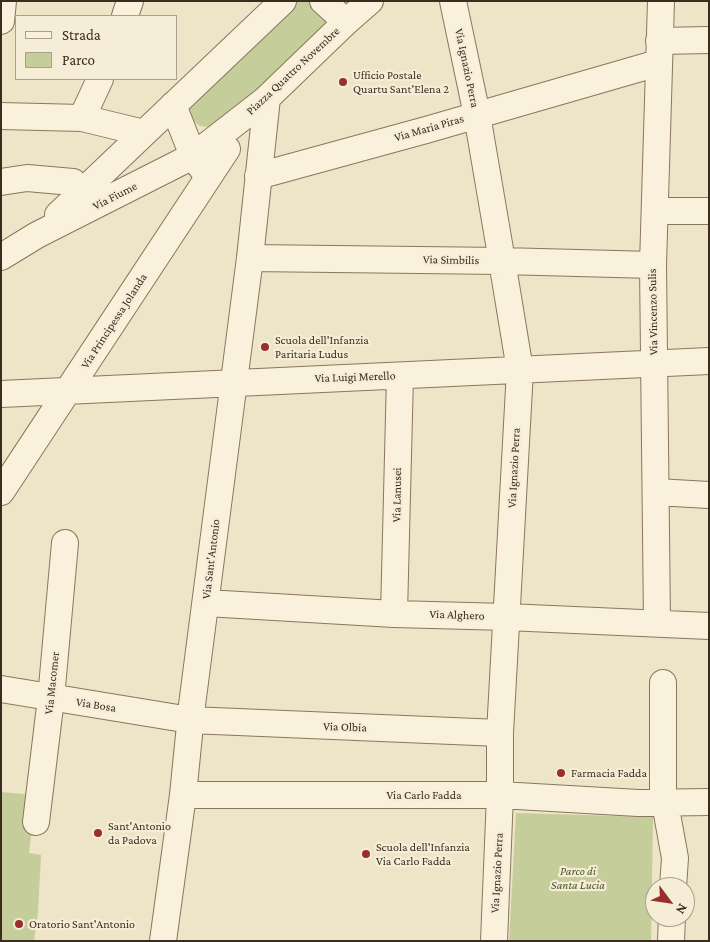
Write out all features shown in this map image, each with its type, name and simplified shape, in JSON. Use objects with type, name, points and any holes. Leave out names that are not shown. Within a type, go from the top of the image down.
[{"type":"street","points":[[1,21],[3,1]]},
{"type":"street","points":[[125,15],[130,1]]},
{"type":"street","points":[[1,116],[82,118],[144,133],[283,1]]},
{"type":"street","name":"Piazza Quattro Novembre","points":[[324,1],[346,22]]},
{"type":"street","name":"Piazza Quattro Novembre","points":[[193,156],[267,98],[370,1]]},
{"type":"street","name":"Via Ignazio Perra","points":[[452,1],[477,115],[520,370],[500,733],[500,795],[494,941]]},
{"type":"street","name":"Via Vincenzo Sulis","points":[[656,623],[653,265],[660,1]]},
{"type":"street","name":"Via Maria Piras","points":[[243,160],[477,115],[659,52],[709,40]]},
{"type":"street","points":[[82,118],[100,80]]},
{"type":"street","name":"Via Sant'Antonio","points":[[163,941],[250,258],[243,160],[267,98]]},
{"type":"street","points":[[173,105],[193,156],[208,177]]},
{"type":"street","name":"Via Fiume","points":[[38,235],[144,133]]},
{"type":"street","points":[[193,156],[243,160]]},
{"type":"street","name":"Via Fiume","points":[[1,257],[38,235],[193,156]]},
{"type":"street","name":"Via Principessa Jolanda","points":[[1,492],[208,177],[243,160]]},
{"type":"street","points":[[1,182],[27,178],[73,182],[82,193]]},
{"type":"street","points":[[655,211],[709,212]]},
{"type":"street","name":"Via Simbilis","points":[[250,258],[653,265]]},
{"type":"street","name":"Via Luigi Merello","points":[[1,394],[709,361]]},
{"type":"street","name":"Via Lanusei","points":[[394,614],[400,376]]},
{"type":"street","points":[[656,492],[709,495]]},
{"type":"street","name":"Via Macomer","points":[[36,822],[51,698],[65,543]]},
{"type":"street","name":"Via Alghero","points":[[206,604],[394,614],[709,626]]},
{"type":"street","points":[[663,683],[663,792],[675,858],[674,877]]},
{"type":"street","name":"Via Bosa","points":[[1,689],[190,720]]},
{"type":"street","name":"Via Olbia","points":[[190,720],[500,733]]},
{"type":"street","name":"Via Carlo Fadda","points":[[183,795],[500,795],[638,803],[709,802]]},
{"type":"street","points":[[671,941],[672,927]]},
{"type":"green space","points":[[294,1],[352,1],[235,112],[208,127],[200,126],[193,121],[188,113],[187,104]]},
{"type":"green space","points":[[1,792],[33,795],[29,853],[41,855],[38,912],[34,941],[1,941]]},
{"type":"green space","name":"Parco di Santa Lucia","points":[[516,813],[653,817],[652,877],[645,877],[645,927],[651,927],[651,941],[509,941]]},
{"type":"place","name":"Ufficio Postale Quartu Sant'Elena 2","points":[[343,82]]},
{"type":"place","name":"Scuola dell'Infanzia Paritaria Ludus","points":[[265,347]]},
{"type":"place","name":"Farmacia Fadda","points":[[561,773]]},
{"type":"place","name":"Sant'Antonio da Padova","points":[[98,833]]},
{"type":"place","name":"Scuola dell'Infanzia Via Carlo Fadda","points":[[366,854]]},
{"type":"place","name":"Oratorio Sant'Antonio","points":[[19,924]]}]
